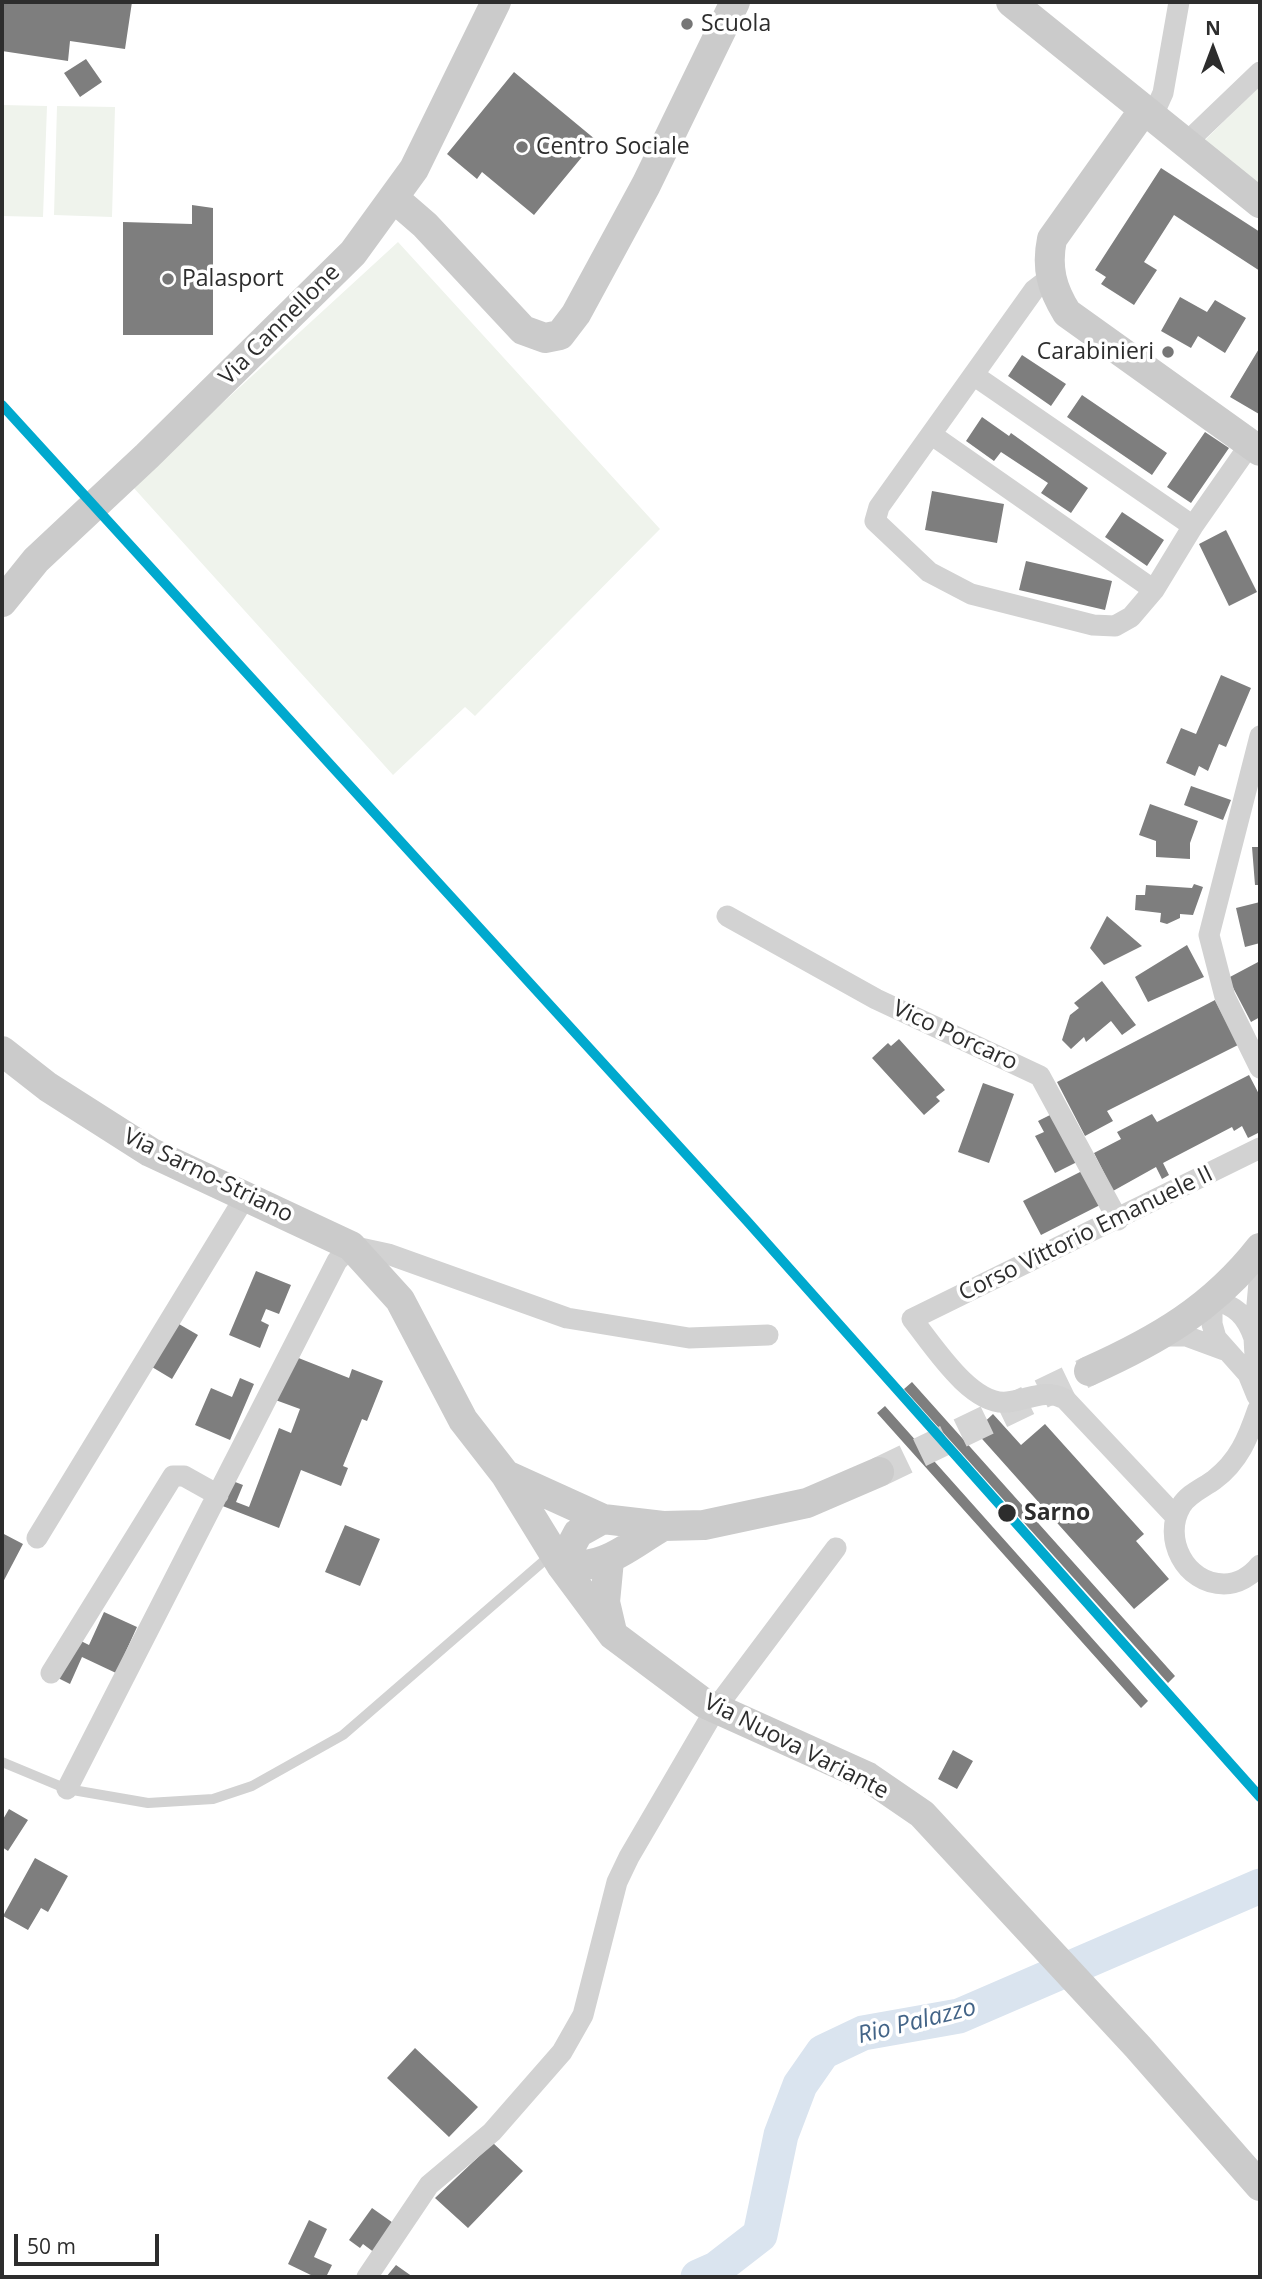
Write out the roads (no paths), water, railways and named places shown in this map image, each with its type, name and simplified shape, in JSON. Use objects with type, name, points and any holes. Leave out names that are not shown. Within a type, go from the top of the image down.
[{"type":"main road","name":"Via Cannellone","points":[[2,602],[36,560],[147,456],[353,253],[395,199],[420,157],[496,2]]},
{"type":"main road","points":[[395,199],[425,225],[523,330],[545,338],[560,335],[576,314],[646,185],[735,2]]},
{"type":"main road","points":[[1012,2],[1260,203]]},
{"type":"main road","points":[[1148,113],[1052,239],[1048,260],[1057,297],[1067,313],[1256,447]]},
{"type":"main road","name":"Via Sarno-Striano","points":[[2,1051],[48,1087],[150,1152],[351,1246]]},
{"type":"main road","name":"Via Nuova Variante","points":[[351,1246],[400,1300],[463,1420],[505,1474],[557,1559],[613,1636],[704,1703],[868,1777],[922,1814],[1139,2047],[1260,2186]]},
{"type":"main road","points":[[1089,1371],[1163,1336],[1213,1300],[1260,1248]]},
{"type":"main road","points":[[505,1474],[603,1519],[663,1527],[704,1525],[807,1503],[879,1472]]},
{"type":"main road","points":[[603,1519],[578,1533],[557,1559],[582,1568],[609,1560],[663,1527]]},
{"type":"main road","points":[[609,1560],[605,1602],[613,1636]]},
{"type":"street","points":[[1148,113],[1163,93],[1179,2]]},
{"type":"street","points":[[1187,142],[1260,72]]},
{"type":"street","points":[[1051,277],[1034,290],[879,507],[875,521],[929,572],[971,594],[1093,625],[1115,626],[1123,622],[1154,590],[1193,526],[1256,447]]},
{"type":"street","points":[[975,376],[1193,526]]},
{"type":"street","points":[[932,435],[1154,590]]},
{"type":"street","points":[[1260,736],[1209,935],[1225,997],[1260,1069]]},
{"type":"street","name":"Vico Porcaro","points":[[727,916],[876,999],[1040,1076],[1118,1220]]},
{"type":"street","name":"Corso Vittorio Emanuele II","points":[[1176,1517],[1065,1399],[1045,1393],[1009,1402],[986,1401],[971,1389],[912,1320],[1260,1148]]},
{"type":"street","points":[[37,1538],[245,1197]]},
{"type":"street","points":[[67,1789],[337,1261],[351,1246],[388,1254],[567,1318],[689,1338],[768,1335]]},
{"type":"street","points":[[1260,1271],[1254,1338],[1258,1409],[1245,1446],[1237,1458],[1228,1469],[1187,1499],[1173,1527],[1176,1549],[1198,1577],[1210,1582],[1235,1582],[1260,1565]]},
{"type":"street","points":[[1254,1338],[1241,1312],[1229,1304],[1213,1300],[1212,1324],[1224,1350],[1248,1374],[1258,1409]]},
{"type":"street","points":[[1163,1336],[1186,1336],[1224,1350]]},
{"type":"street","points":[[51,1673],[173,1476],[184,1476],[218,1495]]},
{"type":"street","points":[[367,2277],[429,2185],[492,2132],[562,2052],[583,2015],[617,1882],[716,1708],[836,1548]]},
{"type":"lane","points":[[2,1762],[67,1789],[148,1803],[213,1799],[252,1786],[343,1735],[557,1559]]},
{"type":"waterway","name":"Rio Palazzo","points":[[698,2277],[716,2269],[760,2235],[781,2135],[800,2085],[823,2052],[863,2033],[959,2016],[1260,1886]]},
{"type":"tunnel","points":[[879,1472],[1089,1371]]},
{"type":"place","name":"Scuola","points":[[687,24]]},
{"type":"place","name":"Centro Sociale","points":[[522,147]]},
{"type":"place","name":"Palasport","points":[[168,279]]},
{"type":"place","name":"Carabinieri","points":[[1168,352]]},
{"type":"place","name":"Sarno","points":[[1007,1513]]}]
